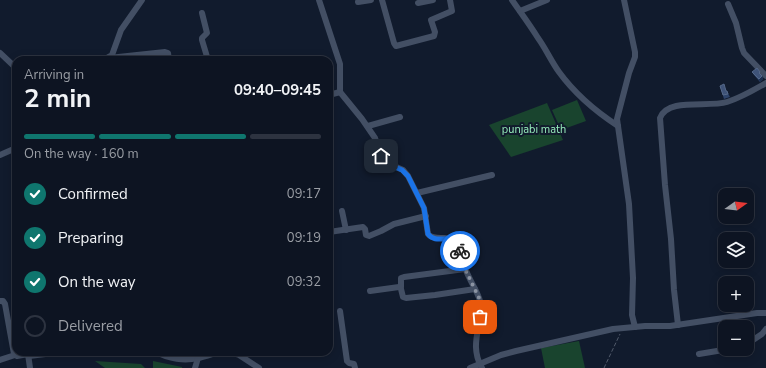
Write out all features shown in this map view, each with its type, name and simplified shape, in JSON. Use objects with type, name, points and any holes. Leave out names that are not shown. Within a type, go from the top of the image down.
[{"type":"street","points":[[110,56],[114,52],[121,30],[142,0]]},
{"type":"street","points":[[319,0],[340,64],[340,92],[368,126],[375,138],[383,161],[406,173],[424,208],[428,234],[430,237],[452,239],[458,243],[465,269],[481,305],[475,340],[481,366]]},
{"type":"street","points":[[358,2],[371,0]]},
{"type":"street","points":[[382,0],[396,46],[434,36],[435,32],[431,20],[452,11],[450,0]]},
{"type":"street","points":[[418,3],[433,0]]},
{"type":"street","points":[[512,0],[539,38],[559,72],[570,86],[584,101],[618,126]]},
{"type":"street","points":[[520,11],[547,0]]},
{"type":"street","points":[[624,0],[635,57],[617,116],[628,190],[631,223],[634,278],[632,315],[635,327]]},
{"type":"street","points":[[728,4],[736,23],[744,53],[766,76]]},
{"type":"street","points":[[202,13],[207,33],[202,40],[207,56]]},
{"type":"street","points":[[131,56],[165,52],[168,56]]},
{"type":"street","points":[[0,53],[12,64]]},
{"type":"street","points":[[678,325],[674,296],[665,185],[660,118],[662,112],[669,108],[691,104],[717,104],[727,102],[766,83]]},
{"type":"street","points":[[333,94],[340,92]]},
{"type":"street","points":[[368,126],[400,116]]},
{"type":"street","points":[[0,155],[12,150]]},
{"type":"street","points":[[417,193],[492,174]]},
{"type":"street","points":[[342,211],[346,230]]},
{"type":"street","points":[[333,232],[364,227],[366,235],[369,236],[394,224],[426,216]]},
{"type":"street","points":[[465,269],[402,277],[401,287],[403,297],[435,295],[475,289]]},
{"type":"street","points":[[370,291],[401,287]]},
{"type":"street","points":[[0,301],[3,301],[5,304],[12,340]]},
{"type":"street","points":[[340,311],[347,361],[354,364],[355,368]]},
{"type":"street","points":[[470,368],[481,366],[516,351],[622,328],[670,326],[756,313],[766,313]]},
{"type":"street","points":[[754,339],[766,329]]},
{"type":"street","points":[[699,354],[718,351]]},
{"type":"street","points":[[0,360],[15,356]]},
{"type":"street","points":[[29,356],[30,368]]},
{"type":"street","points":[[164,356],[179,358],[198,358],[205,356]]},
{"type":"street","points":[[242,356],[258,368]]},
{"type":"street","points":[[195,368],[198,358]]},
{"type":"path","points":[[604,368],[622,328]]},
{"type":"green space","points":[[577,100],[586,121],[561,130],[552,110]]},
{"type":"green space","name":"punjabi math","points":[[547,103],[563,140],[511,157],[489,125]]},
{"type":"green space","points":[[579,341],[585,368],[545,368],[541,348]]},
{"type":"green space","points":[[95,361],[141,364],[145,368],[105,368]]},
{"type":"green space","points":[[153,361],[182,367],[182,368],[153,368]]},
{"type":"building","points":[[757,68],[762,76],[759,79],[752,72]]},
{"type":"building","points":[[724,84],[728,94],[723,95],[720,86]]},
{"type":"way so far","points":[[460,251],[465,269],[480,300],[480,317]]},
{"type":"route","points":[[381,156],[383,161],[402,170],[408,176],[424,208],[428,234],[430,237],[455,240],[458,243],[460,251]]}]
